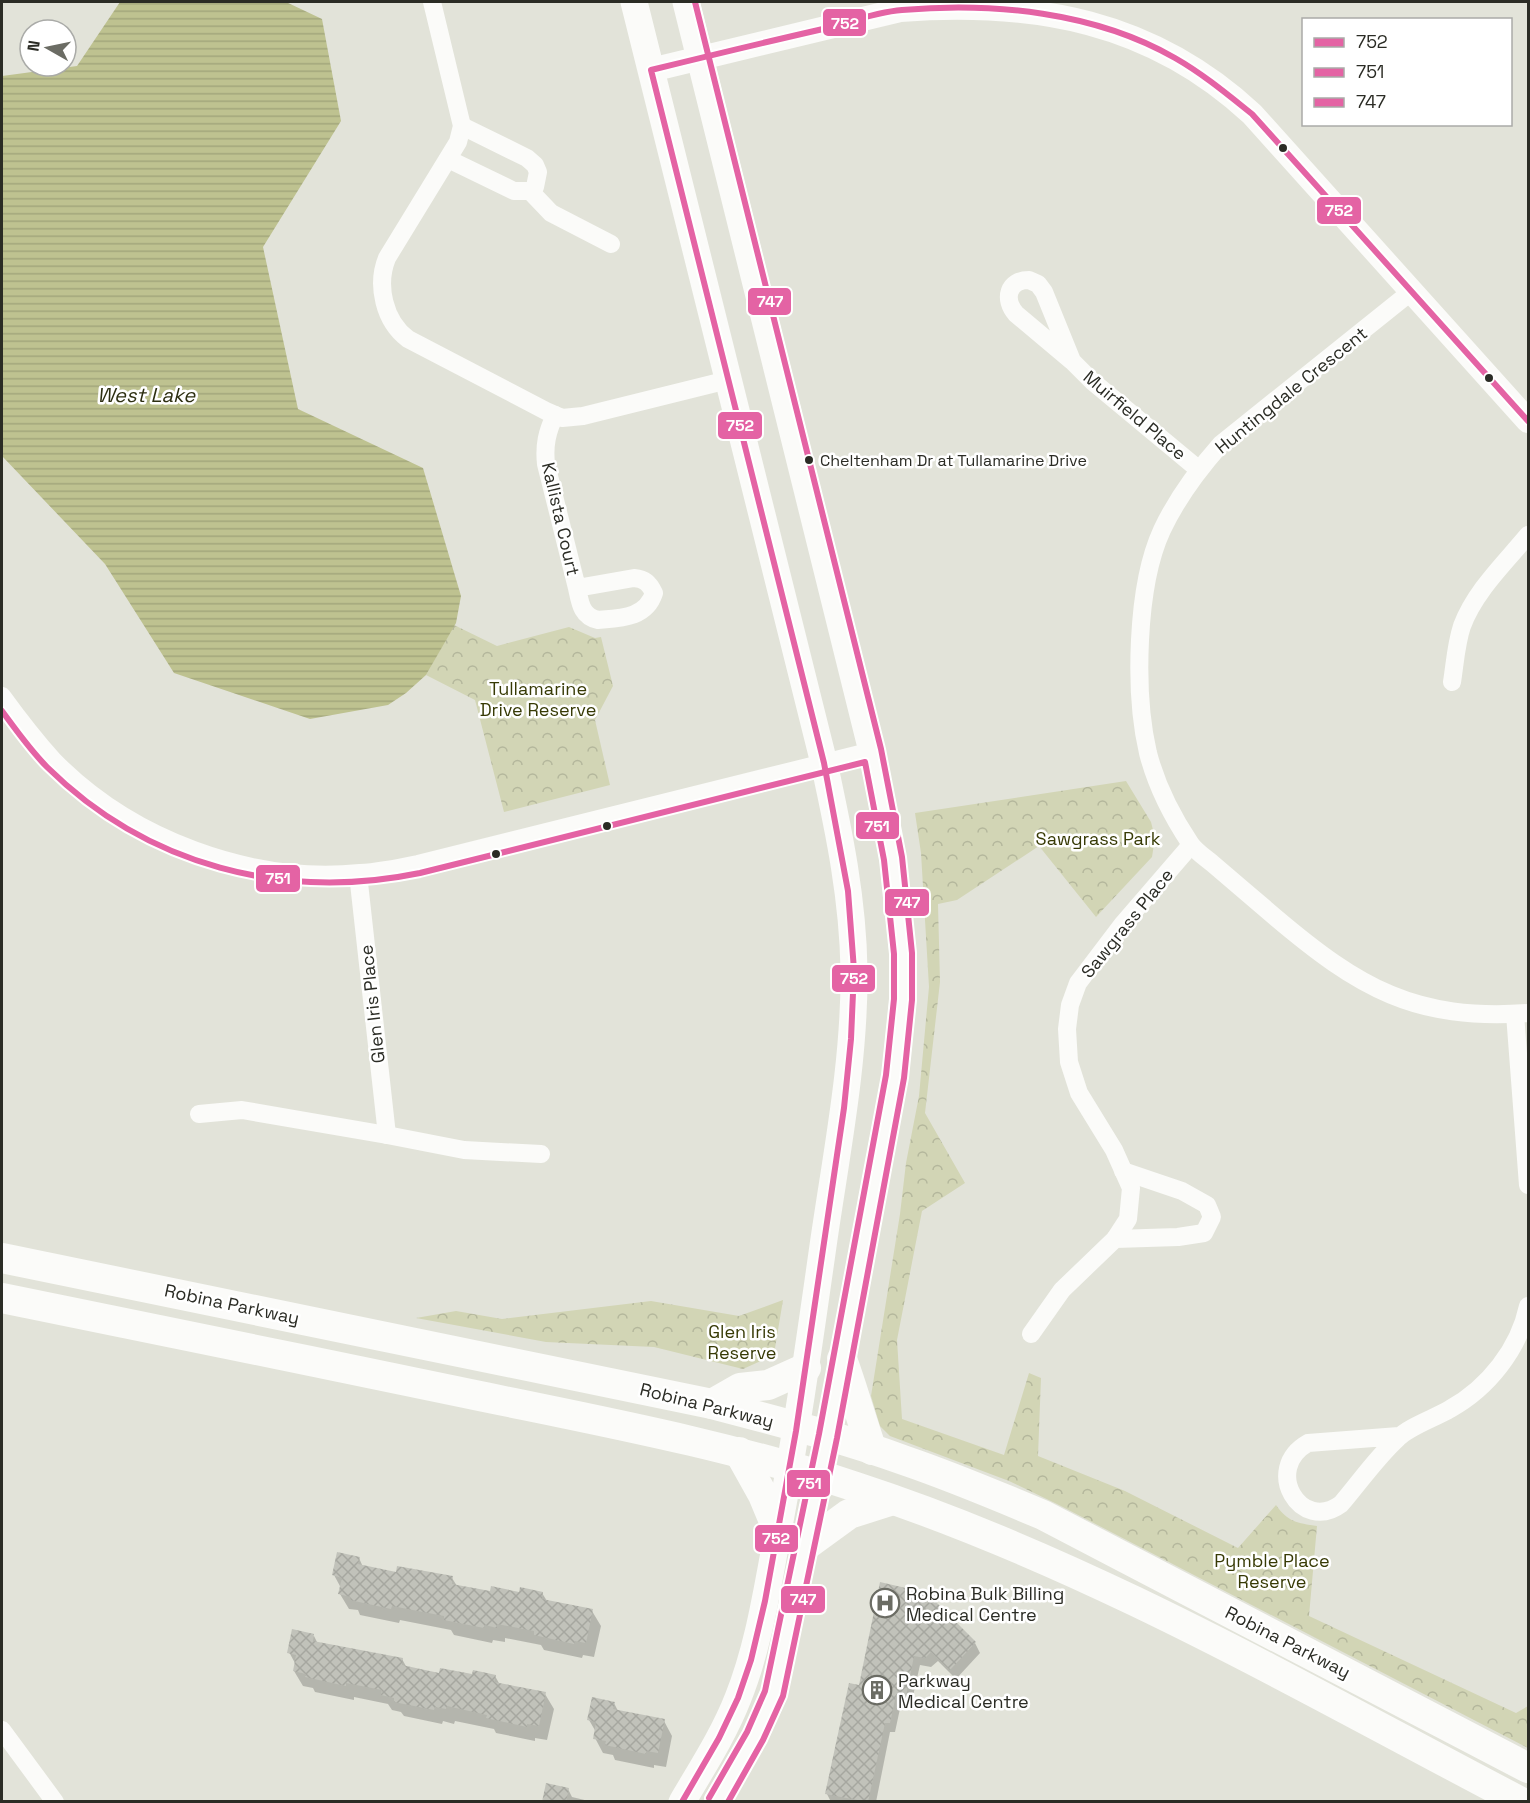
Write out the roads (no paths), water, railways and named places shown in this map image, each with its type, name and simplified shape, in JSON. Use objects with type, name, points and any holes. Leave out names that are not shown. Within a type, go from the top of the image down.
[{"type":"main road","points":[[634,2],[824,763],[846,866],[852,916],[854,1008],[842,1111],[797,1426],[760,1626],[746,1677],[727,1721],[682,1802]]},
{"type":"main road","points":[[686,2],[872,751],[893,859],[903,954],[903,999],[890,1107],[828,1436],[774,1694],[755,1736],[717,1802]]},
{"type":"main road","name":"Robina Parkway","points":[[2,1258],[712,1404],[797,1426],[872,1449],[979,1488],[1044,1515],[1528,1768]]},
{"type":"main road","name":"Robina Parkway","points":[[2,1298],[648,1431],[739,1452],[820,1475],[1003,1541],[1065,1568],[1210,1640],[1521,1802]]},
{"type":"main road","points":[[842,1359],[855,1395],[861,1422],[872,1449]]},
{"type":"main road","points":[[712,1404],[740,1388],[768,1385],[806,1368]]},
{"type":"main road","points":[[739,1452],[763,1495],[778,1530]]},
{"type":"main road","points":[[805,1546],[849,1514],[893,1500]]},
{"type":"street","points":[[432,2],[462,126],[458,142],[383,268],[382,292],[392,322],[399,332],[408,339],[562,418],[576,418],[728,380]]},
{"type":"street","points":[[651,70],[873,16],[932,4],[993,2],[1037,4],[1070,12],[1140,37],[1170,52],[1225,90],[1280,143],[1528,421]]},
{"type":"street","points":[[448,159],[514,191],[530,191],[535,186],[538,172],[531,160],[462,126]]},
{"type":"street","points":[[530,191],[551,213],[611,244]]},
{"type":"street","name":"Huntingdale Crescent","points":[[1412,291],[1221,444],[1198,469],[1161,531],[1150,568],[1140,621],[1141,705],[1148,753],[1164,797],[1191,845],[1310,947],[1368,986],[1420,1006],[1478,1014],[1522,1014]]},
{"type":"street","name":"Muirfield Place","points":[[1072,361],[1092,381],[1198,469]]},
{"type":"street","name":"Kallista Court","points":[[555,415],[546,436],[544,449],[577,588]]},
{"type":"street","points":[[1452,682],[1457,644],[1468,613],[1476,599],[1528,535]]},
{"type":"street","points":[[2,696],[53,760],[118,813],[194,850],[257,868],[321,874],[358,874],[418,864],[872,751]]},
{"type":"street","name":"Sawgrass Place","points":[[1031,1334],[1062,1290],[1115,1239],[1128,1219],[1131,1188],[1114,1150],[1079,1093],[1069,1062],[1066,1029],[1070,1005],[1078,983],[1126,920],[1191,845]]},
{"type":"street","name":"Glen Iris Place","points":[[358,874],[387,1135]]},
{"type":"street","points":[[1522,1014],[1528,1185]]},
{"type":"street","points":[[200,1114],[242,1110],[464,1150],[541,1154]]},
{"type":"street","points":[[1115,1239],[1178,1237],[1204,1233],[1212,1217],[1208,1205],[1182,1191],[1123,1171]]},
{"type":"street","points":[[1399,1436],[1308,1443],[1298,1449],[1287,1468],[1287,1480],[1291,1494],[1299,1504],[1310,1510],[1332,1511],[1341,1504],[1399,1436],[1453,1408],[1483,1386],[1524,1331],[1528,1306]]},
{"type":"street","points":[[2,1730],[56,1802]]},
{"type":"water","name":"West Lake","points":[[120,2],[286,2],[322,19],[341,121],[263,247],[298,409],[423,468],[461,596],[456,623],[426,675],[388,705],[310,719],[174,673],[105,564],[2,456],[2,76],[18,74],[18,78],[78,78],[78,65]]},
{"type":"place","name":"Cheltenham Dr at Tullamarine Drive","points":[[809,460]]},
{"type":"place","name":"Robina Bulk Billing Medical Centre","points":[[885,1603]]},
{"type":"place","name":"Parkway Medical Centre","points":[[877,1690]]},
{"type":"park label","name":"Tullamarine Drive Reserve","points":[[538,698]]},
{"type":"park label","name":"Sawgrass Park","points":[[1098,838]]},
{"type":"park label","name":"Glen Iris Reserve","points":[[742,1341]]},
{"type":"park label","name":"Pymble Place Reserve","points":[[1272,1570]]}]
